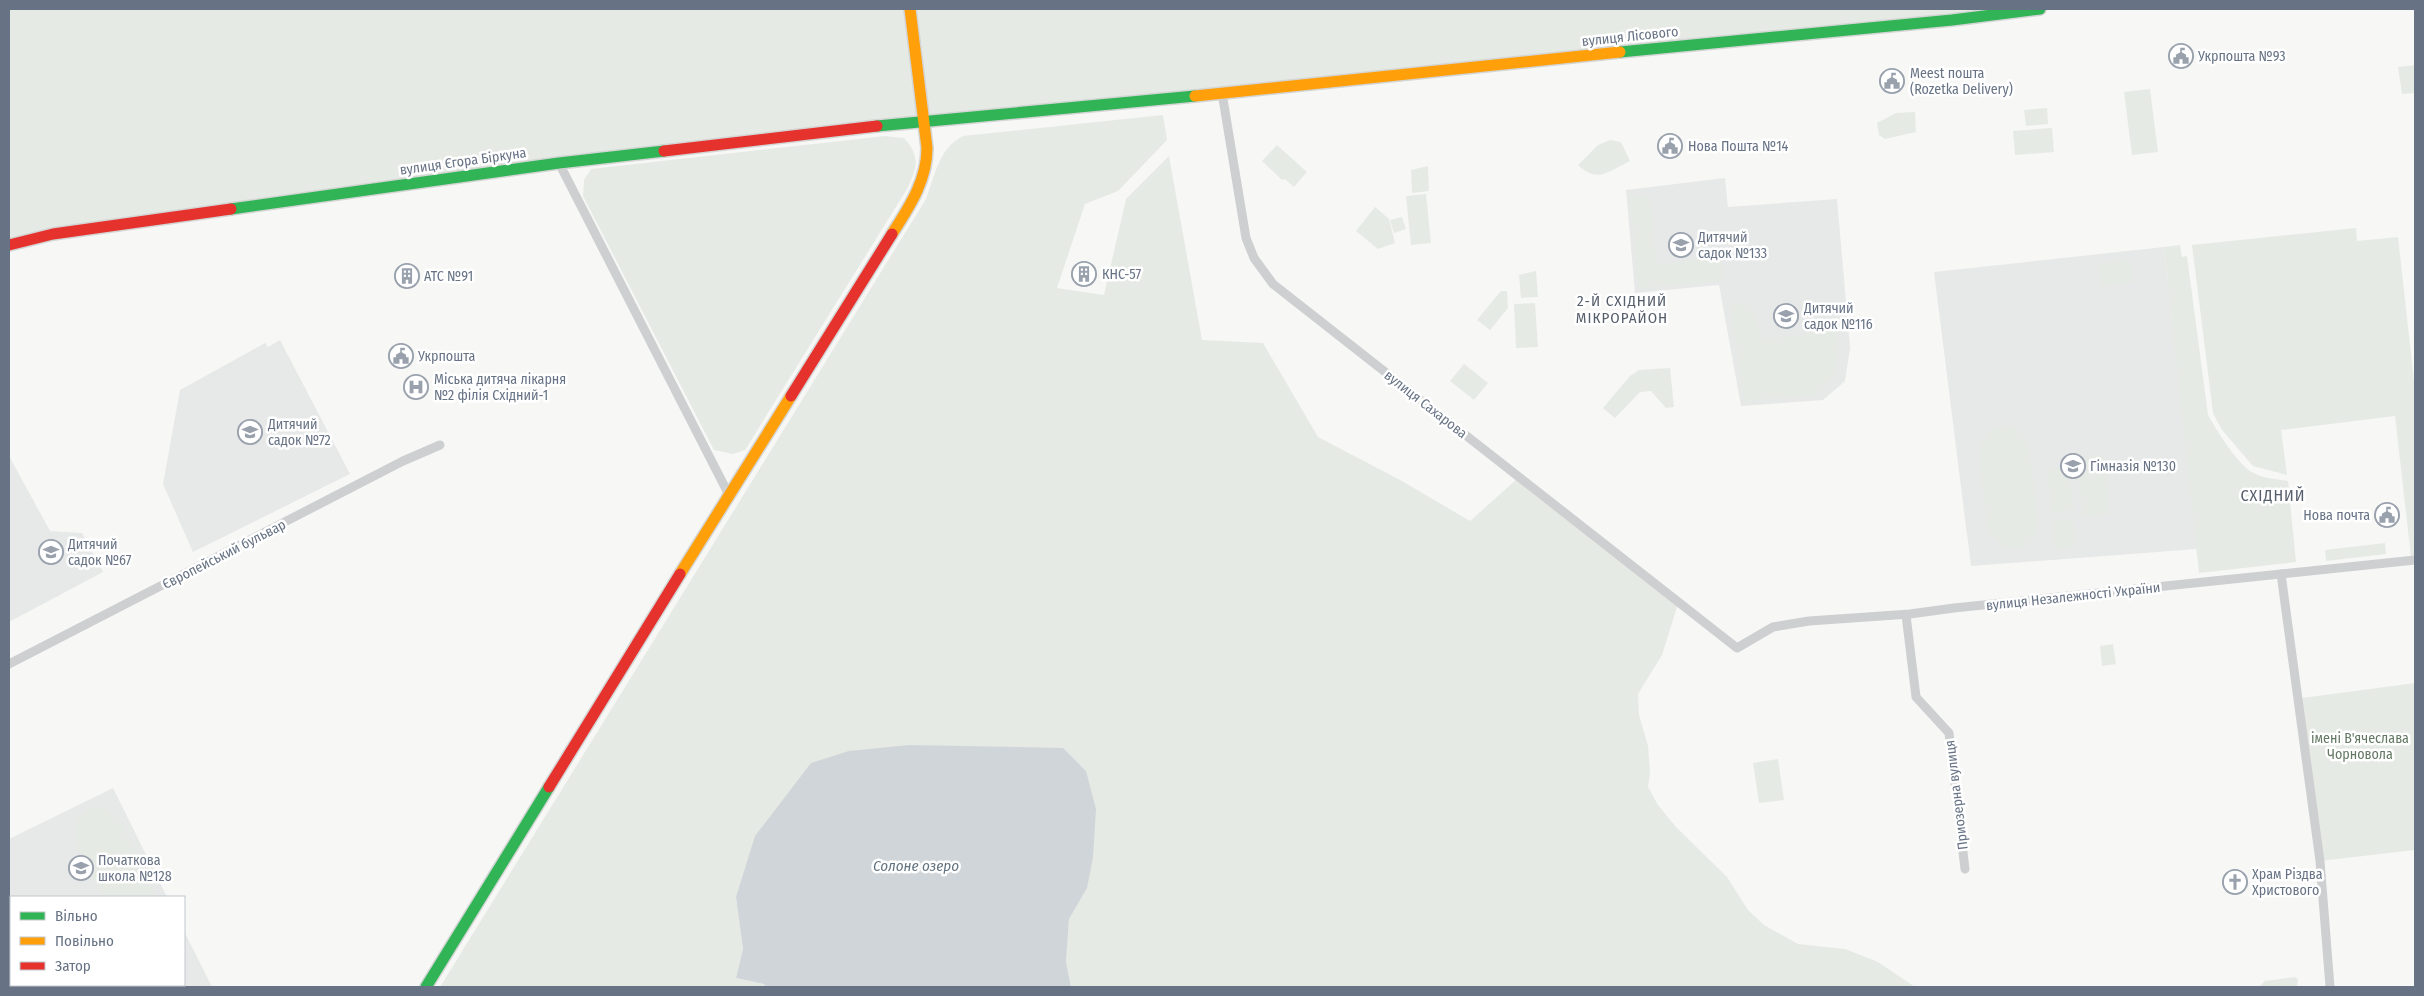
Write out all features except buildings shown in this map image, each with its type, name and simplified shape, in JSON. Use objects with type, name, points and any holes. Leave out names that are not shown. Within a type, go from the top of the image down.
[{"type":"street","points":[[426,987],[729,495],[916,196],[927,164],[925,120],[910,9]]},
{"type":"street","name":"вулиця Лісового","points":[[925,120],[1222,93],[1772,36],[1951,15],[2040,9]]},
{"type":"street","name":"вулиця Сахарова","points":[[1222,93],[1246,238],[1254,258],[1273,284],[1737,648]]},
{"type":"street","name":"вулиця Єгора Біркуна","points":[[9,245],[53,234],[559,163],[925,120]]},
{"type":"street","points":[[559,163],[729,495]]},
{"type":"street","name":"Європейський бульвар","points":[[9,664],[403,461],[440,445]]},
{"type":"street","name":"вулиця Незалежності України","points":[[1737,648],[1773,627],[1809,621],[1906,615],[2415,560]]},
{"type":"street","points":[[2281,574],[2320,861],[2330,987]]},
{"type":"street","name":"Приозерна вулиця","points":[[1906,615],[1916,697],[1949,733],[1964,869]]},
{"type":"shaded area","name":"Дитячий садок №116","points":[[1725,178],[1728,207],[1837,199],[1850,348],[1845,381],[1823,400],[1741,406],[1719,285],[1635,293],[1626,190]]},
{"type":"shaded area","name":"Гімназія №130","points":[[2164,247],[2197,549],[1971,566],[1934,272]]},
{"type":"shaded area","name":"Дитячий садок №72","points":[[280,340],[350,474],[193,552],[163,484],[180,390],[265,343],[268,347]]},
{"type":"shaded area","name":"Дитячий садок №67","points":[[9,456],[50,531],[82,533],[103,572],[9,622]]},
{"type":"shaded area","name":"Початкова школа №128","points":[[113,788],[167,896],[10,896],[10,986],[185,986],[185,933],[212,987],[9,987],[9,839]]},
{"type":"green space","points":[[9,9],[2040,9],[559,163],[9,245]]},
{"type":"green space","points":[[2415,65],[2415,93],[2402,94],[2398,67]]},
{"type":"green space","points":[[2150,89],[2158,152],[2132,155],[2124,92]]},
{"type":"green space","points":[[2047,108],[2048,124],[2026,126],[2024,110]]},
{"type":"green space","points":[[1915,112],[1916,132],[1885,139],[1879,135],[1877,123],[1896,113]]},
{"type":"green space","points":[[1163,115],[1167,140],[1118,191],[1085,204],[1057,288],[1104,295],[1126,199],[1169,156],[1202,340],[1263,343],[1318,437],[1402,481],[1470,521],[1518,478],[1678,604],[1662,655],[1638,694],[1639,715],[1648,746],[1650,773],[1648,787],[1658,805],[1676,827],[1727,877],[1748,910],[1764,925],[1798,944],[1845,949],[1878,962],[1915,987],[1071,987],[1066,962],[1069,918],[1087,888],[736,897],[743,949],[736,978],[764,984],[766,987],[440,987],[926,199],[935,172],[948,148],[963,136]]},
{"type":"green space","points":[[2052,128],[2054,152],[2015,155],[2013,131]]},
{"type":"green space","points":[[885,136],[904,138],[913,151],[916,163],[907,189],[745,450],[733,454],[714,450],[583,196],[584,180],[591,169]]},
{"type":"green space","points":[[1610,140],[1621,142],[1630,161],[1610,172],[1598,175],[1585,171],[1578,165],[1598,145]]},
{"type":"green space","points":[[1277,145],[1307,172],[1294,187],[1285,179],[1282,180],[1262,161]]},
{"type":"green space","points":[[1428,166],[1429,191],[1412,193],[1411,170]]},
{"type":"green space","points":[[1426,194],[1431,243],[1411,245],[1406,196]]},
{"type":"green space","points":[[1650,196],[1657,264],[1721,258],[1723,281],[1638,288],[1630,197]]},
{"type":"green space","points":[[1375,207],[1389,219],[1395,243],[1378,249],[1356,231]]},
{"type":"green space","points":[[1402,217],[1406,229],[1394,233],[1390,220]]},
{"type":"green space","points":[[2356,228],[2357,241],[2398,237],[2415,390],[2415,556],[2411,557],[2395,416],[2281,430],[2287,475],[2253,466],[2222,430],[2213,413],[2192,245]]},
{"type":"green space","points":[[2180,245],[2182,257],[2187,256],[2208,415],[2232,453],[2250,471],[2263,477],[2288,481],[2296,562],[2199,573],[2164,247]]},
{"type":"green space","points":[[2130,260],[2133,282],[2101,286],[2098,264]]},
{"type":"green space","points":[[1536,271],[1538,297],[1521,298],[1519,275]]},
{"type":"green space","points":[[1501,291],[1507,291],[1508,308],[1490,330],[1477,320]]},
{"type":"green space","points":[[1535,303],[1538,347],[1516,348],[1514,304]]},
{"type":"green space","points":[[1749,303],[1764,339],[1837,330],[1838,348],[1834,375],[1818,395],[1745,401],[1730,305]]},
{"type":"green space","points":[[1464,364],[1488,383],[1474,400],[1450,381]]},
{"type":"green space","points":[[1670,368],[1674,407],[1666,408],[1651,391],[1640,392],[1615,418],[1603,408],[1630,376],[1639,370]]},
{"type":"green space","points":[[2001,425],[2014,428],[2024,436],[2034,482],[2037,530],[2033,540],[2019,549],[2003,545],[1996,540],[1986,523],[1979,446],[1988,432]]},
{"type":"green space","points":[[2104,455],[2109,514],[2082,516],[2077,457]]},
{"type":"green space","points":[[2069,468],[2074,510],[2052,513],[2047,471]]},
{"type":"green space","points":[[2073,519],[2075,547],[2055,549],[2053,520]]},
{"type":"green space","points":[[2385,543],[2386,554],[2326,561],[2325,550]]},
{"type":"green space","points":[[2113,644],[2116,664],[2102,666],[2100,646]]},
{"type":"green space","name":"імені В'ячеслава Чорновола","points":[[2415,683],[2415,850],[2320,861],[2302,698]]},
{"type":"green space","points":[[1778,759],[1784,800],[1759,803],[1753,763]]},
{"type":"green space","points":[[91,808],[104,808],[119,819],[157,896],[103,896],[85,863],[76,837],[76,826],[81,816]]},
{"type":"green space","points":[[2295,977],[2298,979],[2297,987],[2259,987],[2265,981]]},
{"type":"water","name":"Солоне озеро","points":[[909,745],[1063,748],[1086,771],[1096,809],[1093,857],[1087,888],[1069,919],[1066,962],[1071,987],[766,987],[764,984],[736,978],[743,949],[736,897],[755,836],[811,763],[849,751]]},
{"type":"traffic: fast","points":[[1620,52],[1952,20],[2040,9]]},
{"type":"traffic: fast","points":[[877,126],[1195,96]]},
{"type":"traffic: fast","points":[[231,209],[559,163],[664,151]]},
{"type":"traffic: fast","points":[[426,987],[549,787]]},
{"type":"traffic: slow","points":[[892,234],[916,193],[924,172],[927,148],[910,9]]},
{"type":"traffic: slow","points":[[1195,96],[1620,52]]},
{"type":"traffic: slow","points":[[680,574],[791,396]]},
{"type":"traffic: jam","points":[[664,151],[877,126]]},
{"type":"traffic: jam","points":[[9,245],[53,234],[231,209]]},
{"type":"traffic: jam","points":[[791,396],[892,234]]},
{"type":"traffic: jam","points":[[549,787],[680,574]]},
{"type":"place","name":"Укрпошта №93","points":[[2181,56]]},
{"type":"place","name":"Meest пошта (Rozetka Delivery)","points":[[1892,81]]},
{"type":"place","name":"Нова Пошта №14","points":[[1670,146]]},
{"type":"place","name":"Дитячий садок №133","points":[[1681,245]]},
{"type":"place","name":"КНС-57","points":[[1084,274]]},
{"type":"place","name":"АТС №91","points":[[407,276]]},
{"type":"place","name":"Дитячий садок №116","points":[[1786,316]]},
{"type":"place","name":"Укрпошта","points":[[401,356]]},
{"type":"place","name":"Міська дитяча лікарня №2 філія Східний-1","points":[[416,387]]},
{"type":"place","name":"Дитячий садок №72","points":[[250,432]]},
{"type":"place","name":"Гімназія №130","points":[[2073,466]]},
{"type":"place","name":"Нова почта","points":[[2387,515]]},
{"type":"place","name":"Дитячий садок №67","points":[[51,552]]},
{"type":"place","name":"Початкова школа №128","points":[[81,868]]},
{"type":"place","name":"Храм Різдва Христового","points":[[2235,882]]},
{"type":"district","name":"2-Й СХІДНИЙ МІКРОРАЙОН","points":[[1622,310]]},
{"type":"district","name":"СХІДНИЙ","points":[[2273,495]]}]
